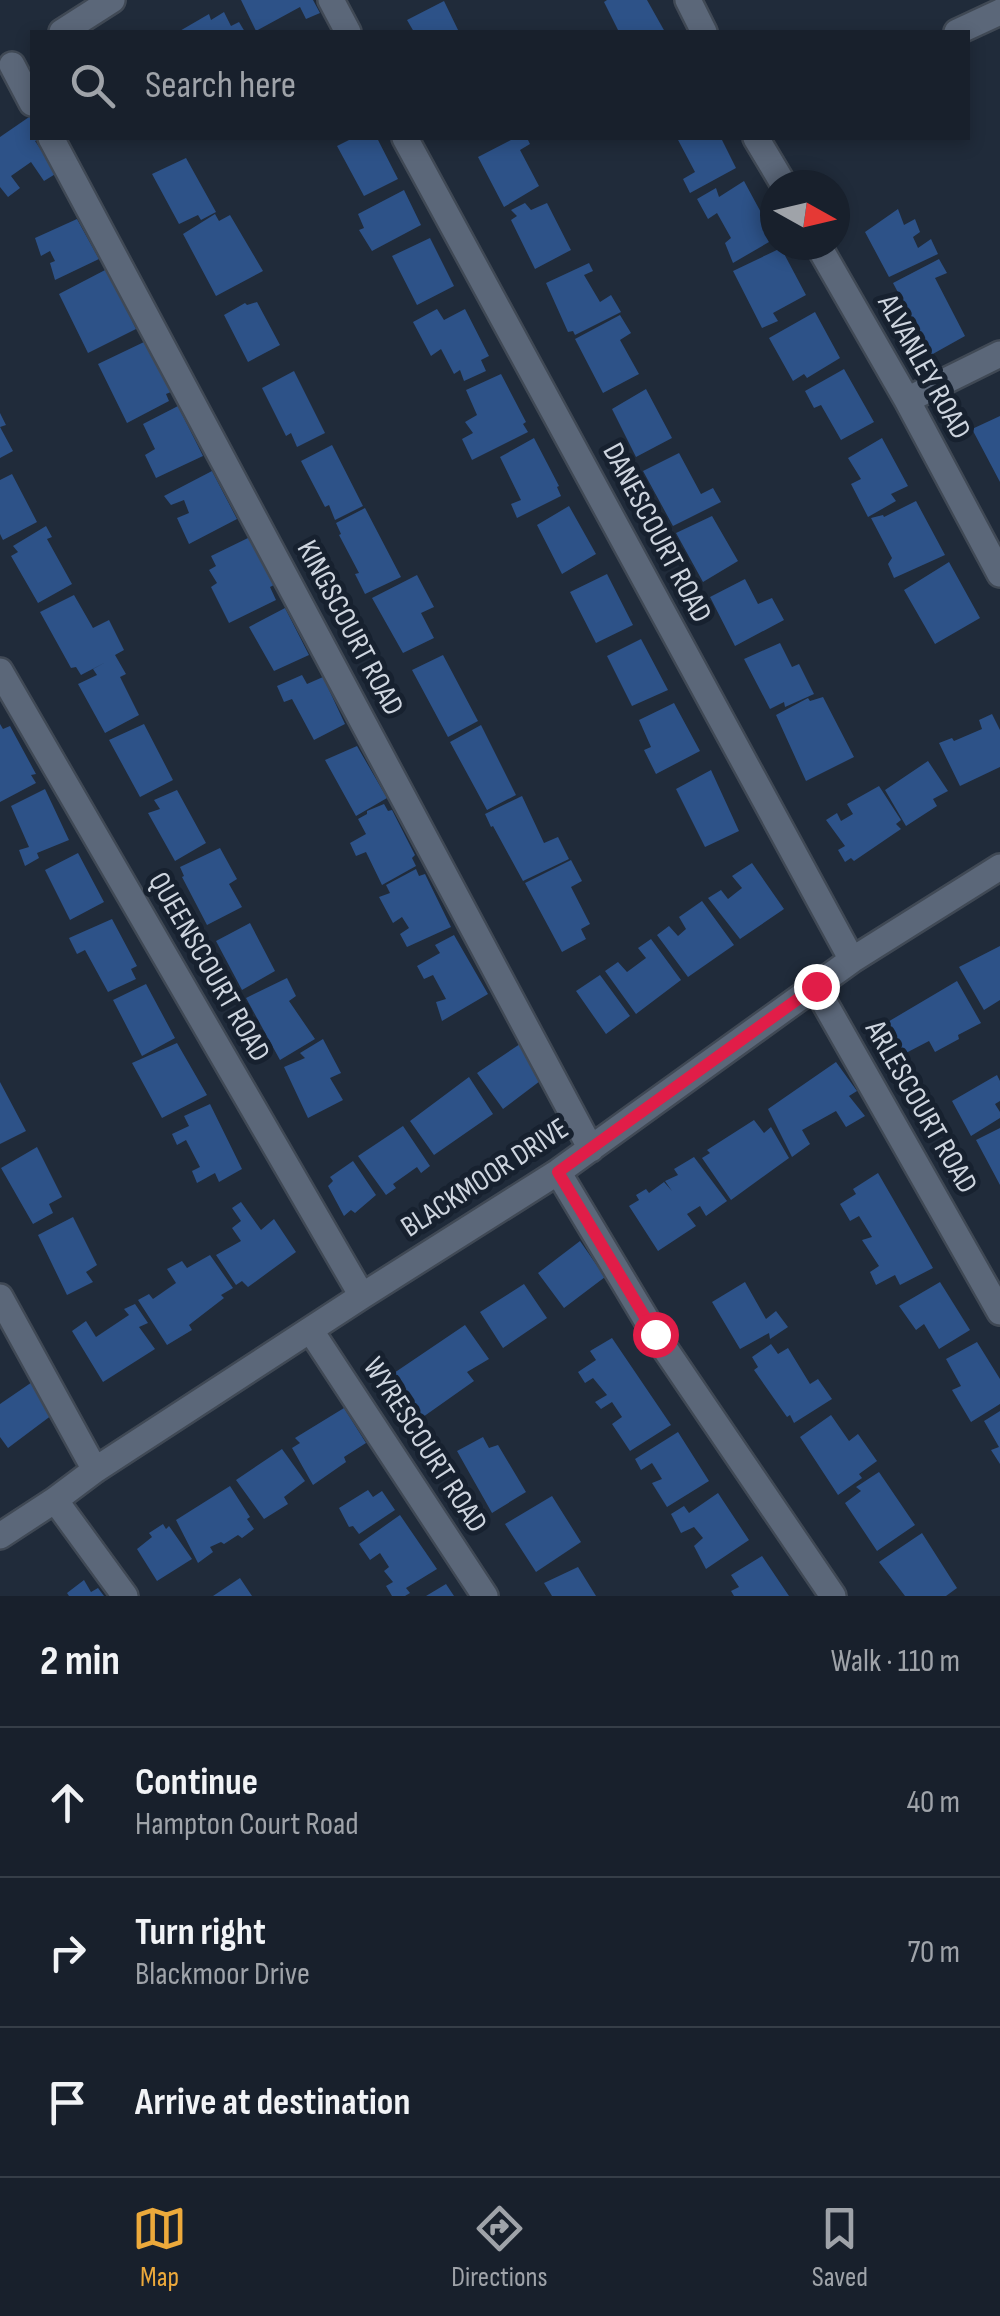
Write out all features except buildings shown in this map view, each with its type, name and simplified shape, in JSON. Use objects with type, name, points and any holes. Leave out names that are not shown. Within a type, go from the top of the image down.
[{"type":"street","points":[[65,30],[112,0]]},
{"type":"street","points":[[331,0],[347,30]]},
{"type":"street","points":[[688,0],[703,30]]},
{"type":"street","points":[[960,30],[1000,12]]},
{"type":"street","points":[[15,63],[30,97]]},
{"type":"street","name":"KINGSCOURT ROAD","points":[[52,140],[591,1149]]},
{"type":"street","name":"DANESCOURT ROAD","points":[[406,140],[852,960]]},
{"type":"street","points":[[757,140],[775,170]]},
{"type":"street","name":"ALVANLEY ROAD","points":[[827,260],[1000,574]]},
{"type":"street","points":[[907,400],[1000,354]]},
{"type":"street","name":"QUEENSCOURT ROAD","points":[[0,671],[362,1296]]},
{"type":"street","name":"BLACKMOOR DRIVE","points":[[0,1536],[95,1470],[558,1172],[852,960],[1000,867]]},
{"type":"street","name":"ARLESCOURT ROAD","points":[[816,986],[1000,1312]]},
{"type":"street","points":[[558,1172],[655,1334],[833,1596]]},
{"type":"street","points":[[0,1297],[95,1470]]},
{"type":"street","name":"WYRESCOURT ROAD","points":[[310,1330],[486,1596]]},
{"type":"street","points":[[55,1500],[125,1596]]},
{"type":"route","points":[[655,1334],[558,1172],[816,986]]}]
